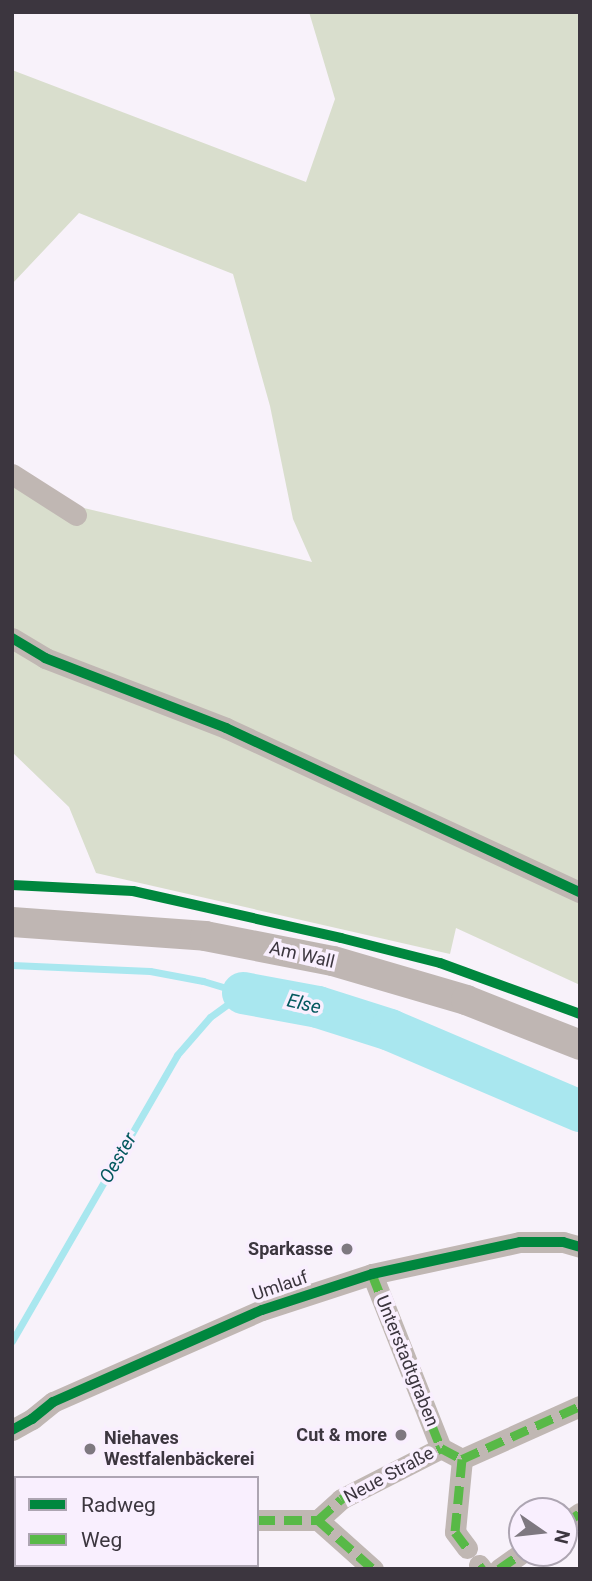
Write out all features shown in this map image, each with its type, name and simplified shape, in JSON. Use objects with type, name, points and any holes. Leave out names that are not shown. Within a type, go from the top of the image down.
[{"type":"main road","name":"Am Wall","points":[[12,922],[205,936],[273,948],[333,961],[466,1000],[580,1045]]},
{"type":"street","points":[[12,474],[76,515]]},
{"type":"street","points":[[12,638],[45,659],[226,728],[580,892]]},
{"type":"street","name":"Umlauf","points":[[12,1430],[32,1419],[53,1402],[262,1310],[372,1274],[520,1241],[563,1242],[580,1247]]},
{"type":"street","name":"Unterstadtgraben","points":[[372,1274],[441,1448]]},
{"type":"street","name":"Neue Straße","points":[[318,1520],[341,1499],[441,1448],[462,1458],[580,1406]]},
{"type":"street","points":[[462,1458],[455,1532],[482,1562],[508,1556]]},
{"type":"street","points":[[259,1520],[318,1520],[373,1569]]},
{"type":"green space","points":[[309,12],[580,12],[580,985],[456,928],[450,954],[96,873],[69,807],[12,752],[12,474],[50,500],[312,562],[293,519],[270,406],[233,274],[79,213],[12,284],[12,70],[306,182],[335,99]]},
{"type":"waterway","name":"Else","points":[[12,965],[150,971],[203,981],[243,993]]},
{"type":"waterway","name":"Oester","points":[[12,1341],[177,1055],[210,1017],[243,993]]},
{"type":"waterway","name":"Else","points":[[243,993],[318,1007],[390,1030],[580,1111]]},
{"type":"marked path","points":[[372,1274],[441,1448]]},
{"type":"marked path","points":[[441,1448],[462,1459],[580,1406]]},
{"type":"marked path","points":[[318,1520],[341,1499],[441,1448]]},
{"type":"marked path","points":[[462,1459],[455,1532],[467,1548]]},
{"type":"marked path","points":[[259,1520],[318,1520],[373,1569]]},
{"type":"marked path","points":[[499,1569],[508,1563]]},
{"type":"marked path","points":[[479,1565],[482,1569]]},
{"type":"cycle path","points":[[12,638],[45,658],[226,728],[580,892]]},
{"type":"cycle path","points":[[12,885],[133,891],[341,938],[440,963],[580,1014]]},
{"type":"cycle path","points":[[12,1430],[32,1419],[53,1402],[262,1310],[372,1274],[520,1242],[563,1242],[580,1247]]},
{"type":"place","name":"Sparkasse","points":[[347,1249]]},
{"type":"place","name":"Cut & more","points":[[401,1435]]},
{"type":"place","name":"Niehaves Westfalenbäckerei","points":[[90,1449]]}]
